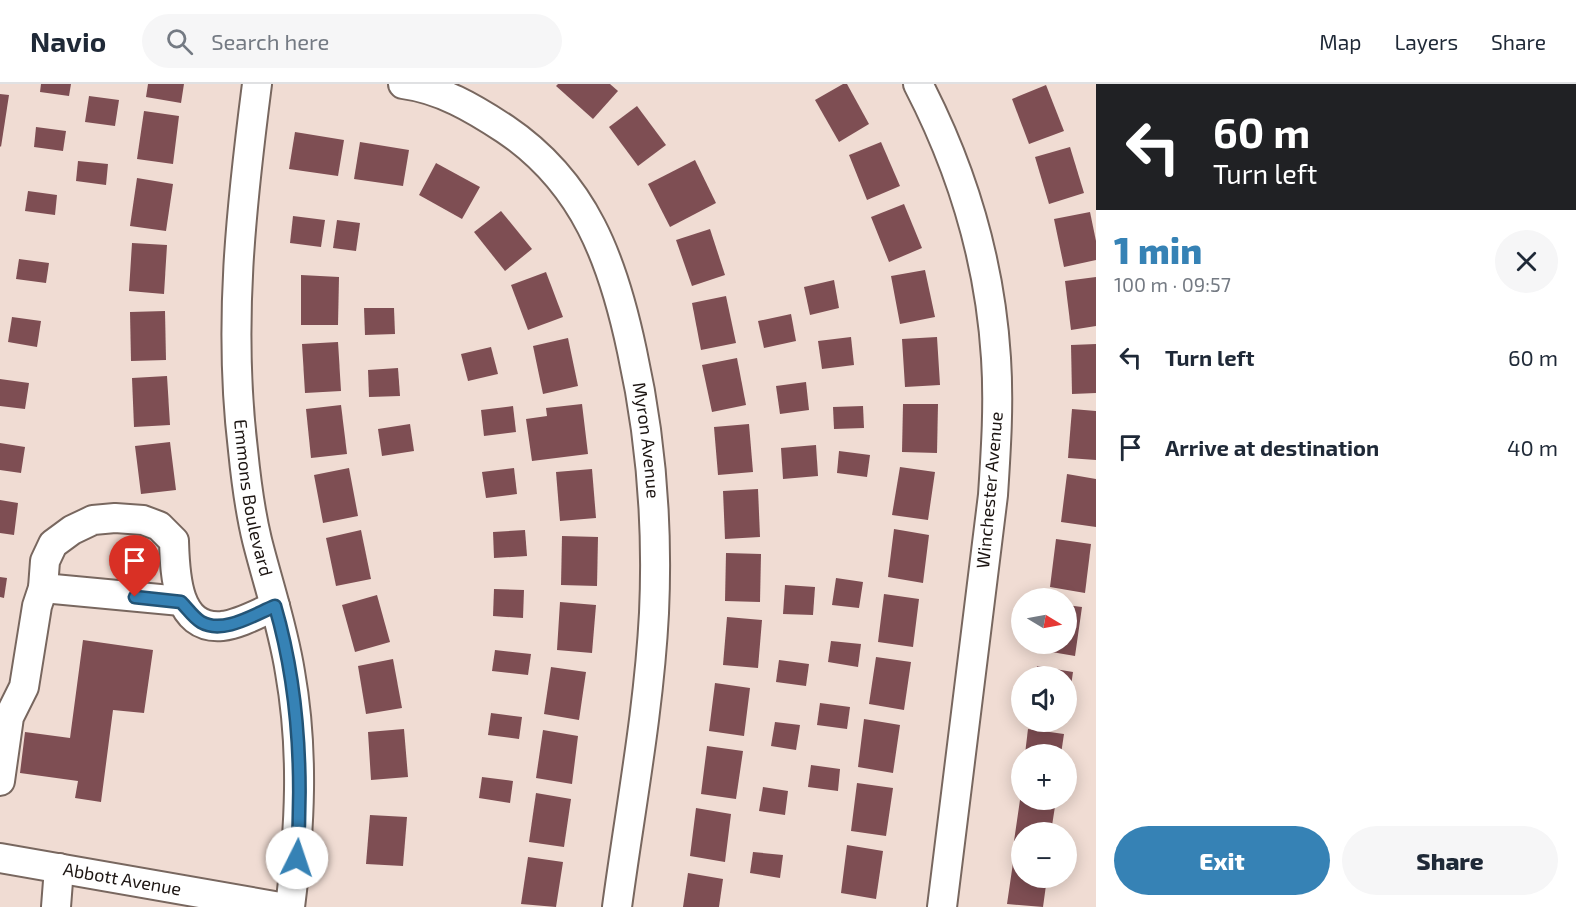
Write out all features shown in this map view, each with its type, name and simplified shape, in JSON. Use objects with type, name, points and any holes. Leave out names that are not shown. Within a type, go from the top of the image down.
[{"type":"street","name":"Emmons Boulevard","points":[[257,84],[240,219],[236,285],[236,356],[249,498],[256,538],[291,672],[300,765],[297,858],[290,907]]},
{"type":"street","name":"Myron Avenue","points":[[402,84],[439,93],[476,110],[519,139],[556,174],[586,215],[609,261],[621,300],[642,397],[652,469],[655,560],[649,668],[617,907]]},
{"type":"street","name":"Winchester Avenue","points":[[918,84],[950,154],[966,196],[981,254],[992,314],[996,359],[997,427],[993,495],[942,907]]},
{"type":"street","points":[[0,781],[9,717],[24,687],[37,606],[44,588],[45,561],[53,543],[72,530],[93,520],[143,520],[159,526],[174,541],[176,585],[181,602],[201,622],[213,626],[225,626],[275,606]]},
{"type":"street","points":[[44,588],[181,602]]},
{"type":"street","name":"Abbott Avenue","points":[[0,858],[280,907]]},
{"type":"street","points":[[56,907],[59,868]]},
{"type":"building","points":[[41,84],[71,84],[69,96],[40,92]]},
{"type":"building","points":[[148,84],[184,84],[181,103],[146,97]]},
{"type":"building","points":[[558,84],[610,84],[618,91],[593,119],[556,86]]},
{"type":"building","points":[[847,84],[869,124],[839,142],[815,100]]},
{"type":"building","points":[[1046,85],[1064,131],[1029,144],[1012,99]]},
{"type":"building","points":[[0,94],[9,95],[1,147],[0,146]]},
{"type":"building","points":[[89,96],[119,100],[115,126],[85,122]]},
{"type":"building","points":[[637,106],[666,145],[638,166],[609,127]]},
{"type":"building","points":[[144,111],[179,116],[173,164],[137,159]]},
{"type":"building","points":[[36,127],[66,131],[63,151],[34,147]]},
{"type":"building","points":[[295,132],[344,140],[338,176],[289,169]]},
{"type":"building","points":[[360,142],[409,150],[403,186],[354,179]]},
{"type":"building","points":[[881,142],[900,186],[867,200],[849,155]]},
{"type":"building","points":[[1070,147],[1084,193],[1049,204],[1035,157]]},
{"type":"building","points":[[695,160],[716,203],[670,227],[648,184]]},
{"type":"building","points":[[78,161],[108,164],[106,185],[76,181]]},
{"type":"building","points":[[436,163],[480,187],[462,219],[419,195]]},
{"type":"building","points":[[137,178],[173,184],[166,231],[130,226]]},
{"type":"building","points":[[28,191],[57,195],[55,215],[25,211]]},
{"type":"building","points":[[904,204],[922,248],[889,262],[871,217]]},
{"type":"building","points":[[501,211],[532,249],[505,271],[474,232]]},
{"type":"building","points":[[1090,212],[1096,241],[1096,260],[1064,267],[1054,219]]},
{"type":"building","points":[[293,216],[325,220],[321,247],[290,243]]},
{"type":"building","points":[[337,220],[360,223],[356,251],[333,248]]},
{"type":"building","points":[[710,229],[725,275],[692,286],[676,240]]},
{"type":"building","points":[[132,243],[167,245],[164,294],[129,291]]},
{"type":"building","points":[[19,259],[49,263],[46,283],[16,279]]},
{"type":"building","points":[[925,270],[935,317],[900,324],[891,276]]},
{"type":"building","points":[[546,272],[563,317],[528,330],[511,285]]},
{"type":"building","points":[[301,275],[339,277],[338,325],[301,325]]},
{"type":"building","points":[[1096,277],[1096,326],[1071,330],[1065,281]]},
{"type":"building","points":[[834,280],[839,308],[810,315],[804,287]]},
{"type":"building","points":[[726,296],[736,343],[701,350],[692,303]]},
{"type":"building","points":[[364,308],[394,308],[395,334],[365,335]]},
{"type":"building","points":[[165,311],[166,360],[131,361],[130,312]]},
{"type":"building","points":[[791,314],[796,341],[764,348],[758,321]]},
{"type":"building","points":[[12,317],[41,321],[37,347],[8,342]]},
{"type":"building","points":[[851,337],[854,365],[822,369],[818,341]]},
{"type":"building","points":[[937,337],[940,385],[905,387],[902,339]]},
{"type":"building","points":[[568,338],[578,386],[543,394],[533,346]]},
{"type":"building","points":[[338,342],[341,391],[305,393],[302,344]]},
{"type":"building","points":[[1096,344],[1096,393],[1072,394],[1071,345]]},
{"type":"building","points":[[491,347],[498,374],[468,381],[461,354]]},
{"type":"building","points":[[737,358],[746,405],[712,412],[702,365]]},
{"type":"building","points":[[398,368],[400,396],[369,397],[368,370]]},
{"type":"building","points":[[167,376],[170,425],[134,427],[132,378]]},
{"type":"building","points":[[0,379],[29,383],[25,409],[0,406]]},
{"type":"building","points":[[806,382],[809,410],[780,414],[776,386]]},
{"type":"building","points":[[582,404],[588,454],[532,461],[526,419],[547,416],[546,408]]},
{"type":"building","points":[[903,404],[938,404],[937,453],[902,452]]},
{"type":"building","points":[[341,405],[347,454],[311,458],[306,409]]},
{"type":"building","points":[[513,406],[516,432],[484,436],[481,410]]},
{"type":"building","points":[[863,406],[864,428],[834,429],[833,407]]},
{"type":"building","points":[[1072,409],[1096,411],[1096,460],[1068,458]]},
{"type":"building","points":[[410,424],[414,451],[382,456],[378,429]]},
{"type":"building","points":[[749,424],[753,472],[718,475],[714,427]]},
{"type":"building","points":[[170,442],[176,490],[141,494],[135,446]]},
{"type":"building","points":[[0,443],[25,447],[21,473],[0,470]]},
{"type":"building","points":[[816,445],[818,476],[783,479],[781,448]]},
{"type":"building","points":[[839,451],[870,455],[867,477],[837,473]]},
{"type":"building","points":[[900,467],[935,472],[928,520],[892,515]]},
{"type":"building","points":[[349,468],[358,516],[323,523],[314,475]]},
{"type":"building","points":[[514,468],[517,494],[486,498],[482,472]]},
{"type":"building","points":[[592,469],[596,518],[560,521],[556,472]]},
{"type":"building","points":[[1067,474],[1096,479],[1096,527],[1061,522]]},
{"type":"building","points":[[758,489],[760,537],[725,539],[723,491]]},
{"type":"building","points":[[0,500],[18,503],[14,535],[0,533]]},
{"type":"building","points":[[894,529],[929,535],[923,583],[888,577]]},
{"type":"building","points":[[361,530],[371,579],[336,586],[326,538]]},
{"type":"building","points":[[525,530],[527,556],[494,558],[493,532]]},
{"type":"building","points":[[562,536],[598,537],[597,586],[561,585]]},
{"type":"building","points":[[1056,539],[1091,544],[1085,593],[1077,592],[1077,588],[1050,587]]},
{"type":"building","points":[[726,553],[761,554],[760,602],[725,601]]},
{"type":"building","points":[[0,577],[7,578],[4,598],[0,597]]},
{"type":"building","points":[[836,578],[863,582],[859,608],[832,605]]},
{"type":"building","points":[[785,585],[815,587],[813,615],[783,614]]},
{"type":"building","points":[[494,589],[524,590],[523,618],[493,616]]},
{"type":"building","points":[[884,594],[919,599],[913,647],[878,642]]},
{"type":"building","points":[[377,595],[390,642],[355,652],[342,605]]},
{"type":"building","points":[[560,602],[596,605],[592,653],[557,650]]},
{"type":"building","points":[[1077,606],[1082,607],[1077,642]]},
{"type":"building","points":[[727,617],[762,620],[758,668],[723,665]]},
{"type":"building","points":[[83,640],[153,650],[144,713],[113,710],[101,802],[75,798],[78,781],[20,773],[25,732],[70,738]]},
{"type":"building","points":[[831,641],[861,644],[858,667],[828,662]]},
{"type":"building","points":[[495,650],[531,654],[528,675],[492,671]]},
{"type":"building","points":[[876,657],[911,662],[904,710],[869,704]]},
{"type":"building","points":[[393,659],[402,708],[366,714],[358,666]]},
{"type":"building","points":[[779,660],[809,664],[806,686],[776,682]]},
{"type":"building","points":[[551,667],[586,672],[579,720],[544,714]]},
{"type":"building","points":[[715,683],[750,688],[744,736],[709,731]]},
{"type":"building","points":[[820,703],[850,707],[847,729],[817,725]]},
{"type":"building","points":[[491,713],[522,717],[519,739],[488,735]]},
{"type":"building","points":[[864,719],[900,725],[893,773],[858,767]]},
{"type":"building","points":[[775,722],[800,725],[796,750],[771,746]]},
{"type":"building","points":[[404,729],[408,777],[371,780],[368,732]]},
{"type":"building","points":[[543,730],[578,736],[572,784],[536,778]]},
{"type":"building","points":[[1028,732],[1064,734],[1062,744],[1026,744]]},
{"type":"building","points":[[707,746],[743,751],[736,799],[701,794]]},
{"type":"building","points":[[811,765],[840,769],[838,791],[808,787]]},
{"type":"building","points":[[482,777],[513,781],[510,803],[479,798]]},
{"type":"building","points":[[857,783],[893,788],[886,836],[851,831]]},
{"type":"building","points":[[763,787],[788,791],[785,815],[759,811]]},
{"type":"building","points":[[536,793],[571,799],[564,847],[529,842]]},
{"type":"building","points":[[696,808],[731,814],[725,862],[690,856]]},
{"type":"building","points":[[1019,810],[1054,810],[1053,822],[1017,822]]},
{"type":"building","points":[[370,815],[407,817],[403,866],[366,864]]},
{"type":"building","points":[[847,845],[883,851],[876,899],[841,893]]},
{"type":"building","points":[[753,852],[783,855],[780,878],[750,873]]},
{"type":"building","points":[[528,857],[563,862],[556,907],[521,904]]},
{"type":"building","points":[[688,873],[723,879],[719,907],[683,907]]},
{"type":"building","points":[[1011,877],[1011,888],[1046,888],[1043,907],[1007,904]]},
{"type":"route","points":[[135,597],[181,602],[201,622],[213,626],[225,626],[275,606],[291,672],[297,718],[300,811],[297,858]]}]
